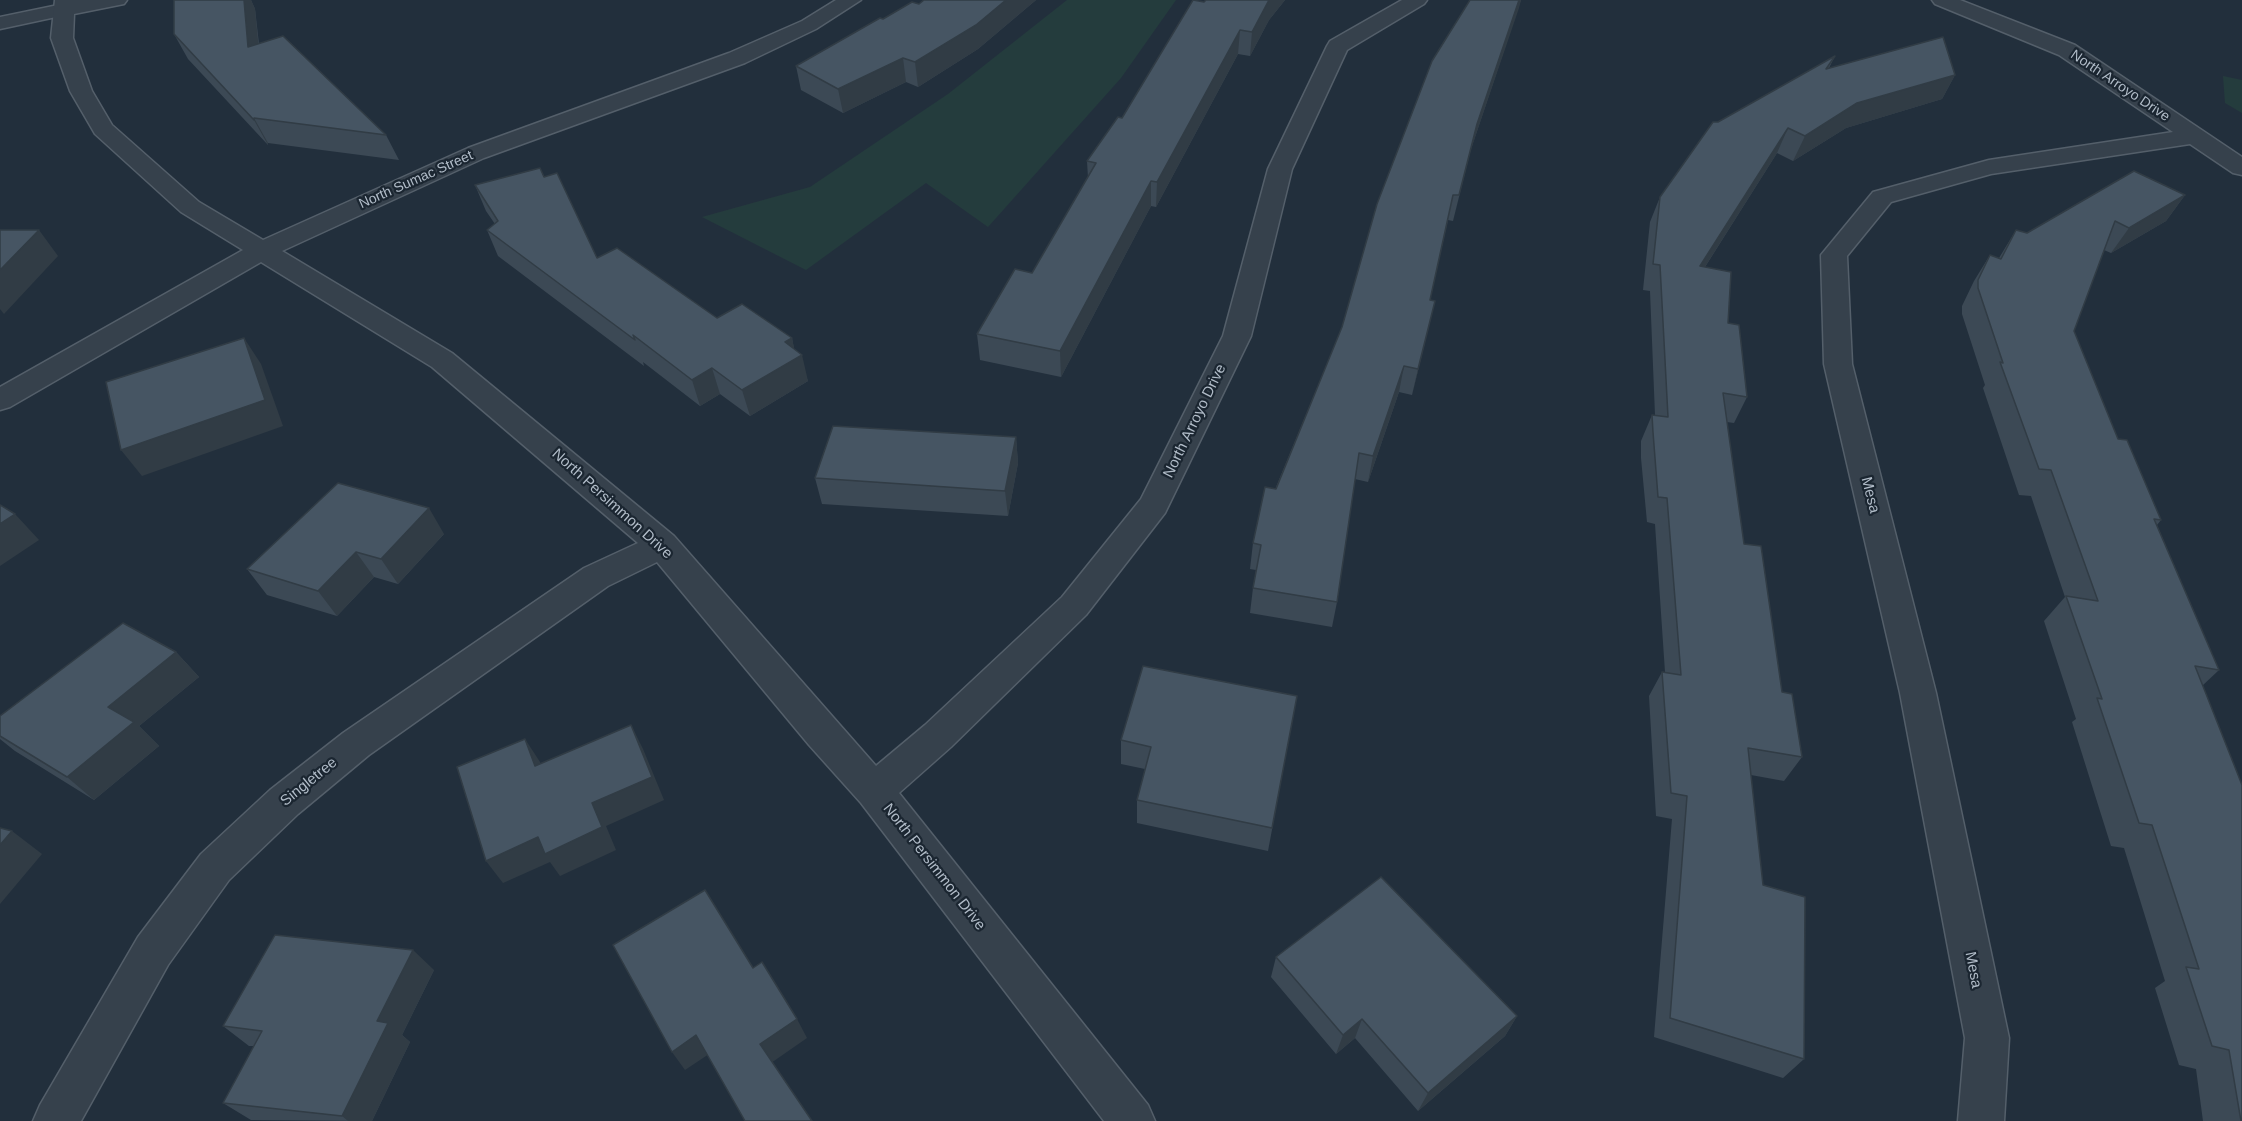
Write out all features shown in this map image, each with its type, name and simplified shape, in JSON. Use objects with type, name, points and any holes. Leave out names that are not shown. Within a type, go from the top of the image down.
[{"type":"street","points":[[0,23],[64,5],[117,0]]},
{"type":"street","name":"North Sumac Street","points":[[0,400],[263,250],[476,153],[737,58],[809,25],[851,0]]},
{"type":"street","name":"North Arroyo Drive","points":[[874,791],[938,736],[1074,606],[1154,506],[1237,336],[1280,169],[1338,46],[1417,0]]},
{"type":"street","name":"North Arroyo Drive","points":[[1942,0],[2067,50],[2242,168]]},
{"type":"street","name":"North Persimmon Drive","points":[[64,5],[62,38],[81,91],[103,129],[190,207],[442,360],[662,545],[822,734],[874,791],[1132,1121]]},
{"type":"street","name":"Mesa","points":[[1981,1121],[1987,1038],[1918,693],[1838,364],[1834,255],[1882,197],[1989,167],[2195,136]]},
{"type":"street","name":"Singletree","points":[[56,1121],[153,951],[215,867],[284,802],[356,744],[596,577],[662,545]]},
{"type":"green space","points":[[1067,0],[1176,0],[1121,78],[988,227],[926,183],[806,270],[702,217],[810,187],[948,94]]},
{"type":"green space","points":[[2223,76],[2242,80],[2242,113],[2225,103]]},
{"type":"building","points":[[174,0],[244,0],[248,47],[283,36],[386,135],[254,118],[254,120],[174,34]]},
{"type":"building","points":[[924,0],[1006,0],[976,25],[915,62],[903,58],[838,89],[796,66],[880,18],[883,19],[912,2],[919,4]]},
{"type":"building","points":[[1193,0],[1204,2],[1206,0],[1269,0],[1252,32],[1240,30],[1157,182],[1151,181],[1060,351],[977,334],[1015,269],[1032,273],[1096,163],[1087,161],[1118,117],[1122,118]]},
{"type":"building","points":[[1470,0],[1519,0],[1477,124],[1459,195],[1453,195],[1430,300],[1435,301],[1418,369],[1404,366],[1373,456],[1359,453],[1337,602],[1253,588],[1261,545],[1253,543],[1265,487],[1276,489],[1342,327],[1377,204],[1432,61]]},
{"type":"building","points":[[1943,37],[1955,75],[1857,103],[1805,136],[1788,128],[1700,266],[1731,272],[1728,323],[1739,325],[1747,397],[1723,393],[1744,544],[1761,546],[1782,692],[1792,694],[1802,757],[1748,748],[1763,885],[1805,897],[1804,1059],[1670,1018],[1687,796],[1671,793],[1662,672],[1681,675],[1667,498],[1658,497],[1652,415],[1668,417],[1660,265],[1653,264],[1660,197],[1713,122],[1718,122],[1835,56],[1826,69]]},
{"type":"building","points":[[540,168],[544,177],[557,173],[597,258],[617,248],[717,318],[742,304],[792,338],[785,342],[802,355],[742,390],[712,368],[692,380],[633,335],[635,340],[487,230],[498,221],[475,185]]},
{"type":"building","points":[[2134,171],[2185,195],[2129,228],[2115,221],[2074,331],[2118,439],[2127,440],[2161,520],[2154,519],[2219,670],[2195,666],[2242,785],[2242,1121],[2229,1050],[2212,1046],[2186,967],[2199,969],[2152,825],[2139,823],[2097,698],[2102,699],[2066,596],[2098,601],[2051,470],[2039,469],[2000,362],[2003,363],[1978,288],[1978,280],[1990,255],[2001,259],[2016,230],[2027,233]]},
{"type":"building","points":[[0,230],[39,230],[0,270]]},
{"type":"building","points":[[244,338],[265,400],[121,450],[106,382]]},
{"type":"building","points":[[833,426],[1016,437],[1005,491],[815,478]]},
{"type":"building","points":[[338,483],[429,508],[381,559],[356,552],[318,591],[247,569]]},
{"type":"building","points":[[0,505],[15,514],[0,524]]},
{"type":"building","points":[[123,623],[176,652],[108,707],[134,722],[67,777],[0,736],[0,716]]},
{"type":"building","points":[[1143,666],[1297,696],[1272,828],[1137,800],[1151,747],[1121,740]]},
{"type":"building","points":[[631,725],[652,777],[592,803],[602,827],[545,854],[538,837],[486,861],[457,767],[525,739],[535,766]]},
{"type":"building","points":[[0,828],[12,831],[0,845]]},
{"type":"building","points":[[1381,877],[1517,1016],[1428,1093],[1362,1019],[1343,1035],[1276,957]]},
{"type":"building","points":[[705,890],[753,968],[762,962],[797,1019],[760,1044],[812,1121],[745,1121],[696,1035],[672,1052],[613,945]]},
{"type":"building","points":[[275,935],[413,950],[377,1021],[388,1023],[342,1116],[223,1103],[262,1031],[223,1026]]}]
